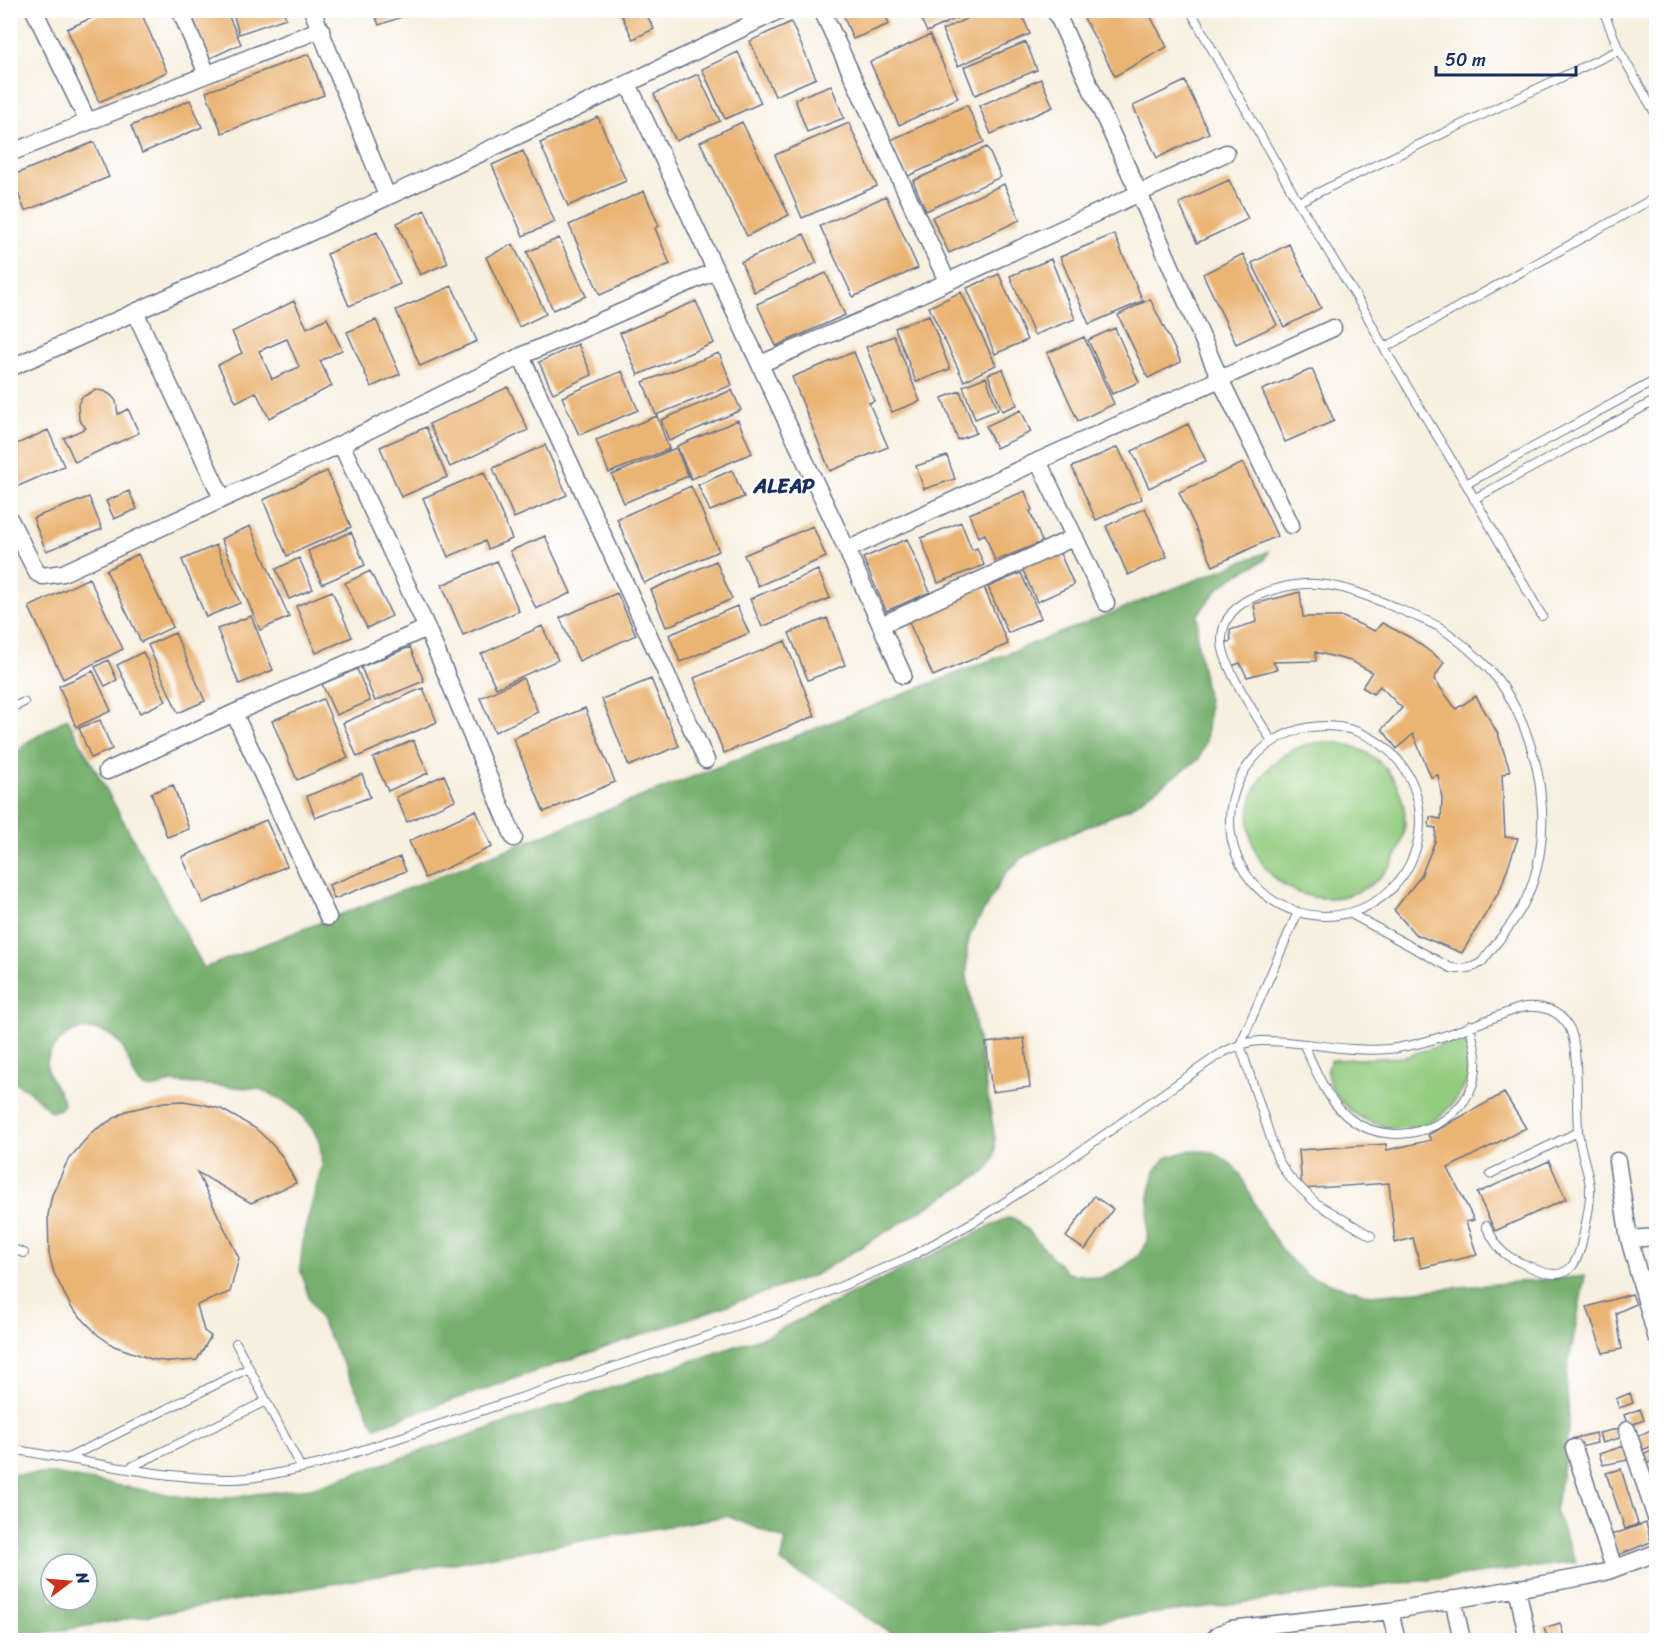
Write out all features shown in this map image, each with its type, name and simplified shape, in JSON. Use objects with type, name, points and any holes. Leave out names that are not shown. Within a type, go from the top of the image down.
[{"type":"street","points":[[34,10],[88,122]]},
{"type":"street","points":[[180,10],[207,74]]},
{"type":"street","points":[[312,10],[387,196]]},
{"type":"street","points":[[10,368],[628,84],[780,10]]},
{"type":"street","points":[[822,10],[947,281]]},
{"type":"street","points":[[1055,10],[1139,193],[1220,379],[1291,525]]},
{"type":"street","points":[[10,153],[321,29]]},
{"type":"street","points":[[628,84],[847,550],[903,675]]},
{"type":"street","points":[[760,364],[891,308],[1226,153]]},
{"type":"street","points":[[10,520],[34,568],[43,576],[63,573],[341,444],[520,356],[715,271]]},
{"type":"street","points":[[135,312],[222,498]]},
{"type":"street","points":[[847,550],[1038,460],[1333,328]]},
{"type":"street","points":[[520,356],[706,760]]},
{"type":"street","points":[[341,444],[427,628],[514,838]]},
{"type":"street","points":[[1038,460],[1106,603]]},
{"type":"street","points":[[881,625],[1075,537]]},
{"type":"street","points":[[107,771],[234,712],[427,628]]},
{"type":"street","points":[[234,712],[328,917]]},
{"type":"street","points":[[1617,1161],[1629,1239],[1656,1336]]},
{"type":"street","points":[[1629,1239],[1656,1237]]},
{"type":"street","points":[[1627,1430],[1656,1518]]},
{"type":"street","points":[[1574,1448],[1614,1568]]},
{"type":"street","points":[[1213,1641],[1220,1634],[1232,1629],[1267,1623],[1390,1611],[1588,1576],[1656,1553]]},
{"type":"street","points":[[1517,1588],[1528,1641]]},
{"type":"street","points":[[1453,1599],[1462,1641]]},
{"type":"street","points":[[1390,1611],[1397,1641]]},
{"type":"street","points":[[1267,1623],[1270,1641]]},
{"type":"lane","points":[[1190,10],[1298,202],[1363,308],[1384,348],[1542,616]]},
{"type":"lane","points":[[1603,10],[1619,50],[1656,115]]},
{"type":"lane","points":[[1298,202],[1619,50]]},
{"type":"lane","points":[[1384,348],[1656,197]]},
{"type":"lane","points":[[1466,484],[1656,380]]},
{"type":"lane","points":[[1474,499],[1656,400]]},
{"type":"lane","points":[[1271,740],[1225,661],[1221,638],[1228,616],[1243,600],[1271,590],[1305,584],[1345,589],[1367,596],[1439,627],[1463,644],[1488,667],[1520,719],[1539,772],[1543,810],[1541,851],[1522,907],[1482,962],[1474,968],[1461,970],[1451,968],[1350,914]]},
{"type":"lane","points":[[10,709],[24,702]]},
{"type":"lane","points":[[1334,725],[1363,732],[1388,748],[1407,772],[1419,796],[1421,820],[1419,835],[1409,866],[1392,887],[1372,905],[1350,914],[1323,918],[1297,915],[1269,897],[1246,873],[1233,843],[1230,813],[1237,783],[1253,758],[1271,740],[1304,727],[1334,725]]},
{"type":"lane","points":[[1297,915],[1240,1045],[1278,1160],[1289,1177],[1316,1203],[1371,1236]]},
{"type":"lane","points":[[10,1449],[128,1468],[227,1479],[320,1464],[781,1312],[910,1257],[977,1220],[1045,1176],[1217,1056],[1240,1045],[1259,1041],[1387,1049],[1415,1045],[1520,1008],[1534,1005],[1548,1008],[1570,1029],[1574,1043],[1578,1132],[1590,1188],[1590,1207],[1580,1253],[1575,1264],[1568,1271],[1547,1275],[1501,1252],[1486,1226]]},
{"type":"lane","points":[[1304,1044],[1325,1088],[1339,1108],[1354,1121],[1373,1130],[1390,1134],[1407,1134],[1429,1128],[1450,1117],[1463,1103],[1473,1083],[1477,1061],[1470,1025]]},
{"type":"lane","points":[[1490,1174],[1578,1132]]},
{"type":"lane","points":[[10,1248],[24,1253]]},
{"type":"lane","points":[[236,1342],[301,1468]]},
{"type":"lane","points":[[68,1458],[249,1368]]},
{"type":"lane","points":[[128,1468],[266,1401]]},
{"type":"green space","points":[[1269,551],[1265,560],[1233,577],[1218,589],[1198,614],[1197,640],[1209,707],[1206,742],[1199,759],[1128,809],[1023,857],[1005,874],[970,935],[967,948],[967,976],[995,1138],[995,1152],[991,1164],[985,1172],[815,1275],[375,1427],[308,1295],[300,1268],[304,1233],[322,1166],[320,1144],[314,1131],[301,1114],[260,1089],[171,1082],[154,1088],[144,1087],[134,1074],[122,1047],[108,1034],[100,1031],[82,1030],[65,1036],[56,1044],[48,1057],[48,1072],[64,1104],[60,1109],[51,1112],[28,1090],[11,1080],[11,768],[21,748],[67,718],[204,968]]},
{"type":"green space","points":[[1327,742],[1342,743],[1357,748],[1371,755],[1382,765],[1392,776],[1399,790],[1404,805],[1404,835],[1399,850],[1392,864],[1382,875],[1371,885],[1357,892],[1342,897],[1327,898],[1312,897],[1297,892],[1283,885],[1272,875],[1262,864],[1255,850],[1250,835],[1249,820],[1250,805],[1255,790],[1262,776],[1272,765],[1283,755],[1297,748],[1312,743]]},
{"type":"green space","points":[[1459,1039],[1466,1044],[1468,1049],[1468,1075],[1455,1101],[1441,1116],[1431,1122],[1405,1128],[1365,1120],[1344,1104],[1329,1081],[1327,1073],[1332,1060],[1404,1057]]},
{"type":"green space","points":[[1191,1150],[1213,1152],[1230,1163],[1240,1174],[1265,1225],[1283,1252],[1306,1275],[1371,1295],[1585,1276],[1566,1378],[1569,1420],[1555,1511],[1576,1562],[936,1640],[902,1640],[781,1562],[786,1540],[727,1516],[11,1639],[11,1474],[54,1474],[201,1500],[311,1488],[766,1336],[1007,1218],[1020,1222],[1067,1273],[1100,1278],[1122,1268],[1138,1256],[1147,1242],[1149,1196],[1155,1171],[1166,1158]]},
{"type":"building","points":[[109,10],[140,10],[167,72],[99,102],[67,29]]},
{"type":"building","points":[[209,10],[226,10],[241,44],[204,61],[186,21]]},
{"type":"building","points":[[232,10],[283,10],[286,18],[239,34]]},
{"type":"building","points":[[373,10],[418,10],[418,11],[379,25]]},
{"type":"building","points":[[619,10],[644,10],[654,29],[633,39]]},
{"type":"building","points":[[841,10],[883,10],[889,24],[853,39]]},
{"type":"building","points":[[917,10],[974,10],[927,32]]},
{"type":"building","points":[[985,10],[1020,10],[1030,34],[958,66],[942,30]]},
{"type":"building","points":[[1092,10],[1147,10],[1167,47],[1115,76],[1083,16]]},
{"type":"building","points":[[791,22],[816,78],[775,96],[750,41]]},
{"type":"building","points":[[930,35],[958,98],[899,125],[870,62]]},
{"type":"building","points":[[1026,42],[1037,70],[975,95],[964,67]]},
{"type":"building","points":[[738,52],[761,103],[725,119],[702,69]]},
{"type":"building","points":[[309,54],[324,95],[222,133],[206,92]]},
{"type":"building","points":[[698,74],[720,121],[676,141],[654,94]]},
{"type":"building","points":[[1041,79],[1053,107],[991,134],[979,106]]},
{"type":"building","points":[[1185,81],[1209,133],[1157,158],[1133,106]]},
{"type":"building","points":[[831,85],[844,118],[807,132],[795,99]]},
{"type":"building","points":[[190,100],[202,127],[142,153],[131,126]]},
{"type":"building","points":[[967,105],[984,142],[908,176],[891,140]]},
{"type":"building","points":[[598,117],[626,181],[568,206],[540,143]]},
{"type":"building","points":[[742,122],[789,215],[747,236],[700,142]]},
{"type":"building","points":[[849,123],[877,186],[802,218],[775,155]]},
{"type":"building","points":[[94,142],[109,177],[25,211],[11,176]]},
{"type":"building","points":[[987,147],[1001,177],[926,211],[913,181]]},
{"type":"building","points":[[523,151],[555,222],[523,236],[492,165]]},
{"type":"building","points":[[1229,180],[1248,219],[1197,243],[1179,203]]},
{"type":"building","points":[[1004,184],[1020,220],[949,253],[932,217]]},
{"type":"building","points":[[644,191],[659,226],[655,228],[670,264],[600,295],[569,225]]},
{"type":"building","points":[[886,196],[918,268],[853,297],[820,226]]},
{"type":"building","points":[[425,210],[448,263],[420,275],[397,223]]},
{"type":"building","points":[[377,232],[400,284],[349,306],[327,254]]},
{"type":"building","points":[[804,234],[817,263],[754,292],[741,262]]},
{"type":"building","points":[[1114,234],[1143,301],[1089,324],[1060,257]]},
{"type":"building","points":[[559,238],[586,296],[553,310],[527,252]]},
{"type":"building","points":[[513,244],[546,314],[519,327],[486,257]]},
{"type":"building","points":[[1289,244],[1321,308],[1284,327],[1252,263]]},
{"type":"building","points":[[1243,254],[1277,325],[1236,344],[1203,274]]},
{"type":"building","points":[[1051,259],[1075,319],[1034,335],[1010,276]]},
{"type":"building","points":[[826,273],[845,315],[776,346],[757,304]]},
{"type":"building","points":[[999,274],[1027,340],[995,354],[967,288]]},
{"type":"building","points":[[452,286],[477,341],[420,366],[396,310]]},
{"type":"building","points":[[961,292],[996,365],[964,381],[929,307]]},
{"type":"building","points":[[1150,299],[1181,362],[1148,378],[1118,315]]},
{"type":"building","points":[[294,301],[307,328],[327,318],[342,350],[320,361],[332,386],[269,418],[256,392],[236,402],[218,365],[242,353],[232,332]],"holes":[[[287,339],[299,367],[272,379],[259,351]]]},
{"type":"building","points":[[696,301],[714,343],[638,375],[620,333]]},
{"type":"building","points":[[929,315],[950,369],[916,382],[895,328]]},
{"type":"building","points":[[376,320],[400,374],[371,387],[347,332]]},
{"type":"building","points":[[1115,328],[1139,382],[1112,394],[1088,340]]},
{"type":"building","points":[[894,336],[920,401],[892,412],[866,347]]},
{"type":"building","points":[[1084,337],[1114,404],[1078,421],[1047,353]]},
{"type":"building","points":[[578,344],[592,375],[553,393],[539,362]]},
{"type":"building","points":[[854,352],[874,401],[869,403],[888,447],[830,471],[792,377]]},
{"type":"building","points":[[719,353],[732,385],[656,415],[643,382]]},
{"type":"building","points":[[1003,369],[1017,405],[1002,411],[988,374]]},
{"type":"building","points":[[1312,369],[1334,421],[1285,442],[1262,390]]},
{"type":"building","points":[[622,371],[638,410],[579,435],[562,397]]},
{"type":"building","points":[[986,377],[998,410],[975,419],[963,386]]},
{"type":"building","points":[[508,387],[528,430],[450,467],[429,424]]},
{"type":"building","points":[[96,390],[111,395],[116,401],[118,414],[128,409],[139,433],[75,462],[64,438],[86,428],[79,420],[78,404],[82,397]]},
{"type":"building","points":[[732,390],[741,410],[669,441],[661,420]]},
{"type":"building","points":[[960,391],[976,433],[958,440],[942,398]]},
{"type":"building","points":[[1021,410],[1031,432],[996,448],[986,426]]},
{"type":"building","points":[[657,416],[669,449],[609,473],[596,440]]},
{"type":"building","points":[[738,420],[752,453],[691,479],[677,446]]},
{"type":"building","points":[[1188,424],[1206,461],[1149,488],[1132,451]]},
{"type":"building","points":[[426,427],[447,477],[401,497],[380,447]]},
{"type":"building","points":[[48,430],[64,466],[14,488],[10,481],[10,447]]},
{"type":"building","points":[[545,445],[567,495],[514,518],[493,468]]},
{"type":"building","points":[[1118,447],[1142,499],[1096,520],[1072,467]]},
{"type":"building","points":[[676,448],[688,476],[624,503],[612,475]]},
{"type":"building","points":[[947,456],[955,479],[924,489],[916,466]]},
{"type":"building","points":[[1243,463],[1277,536],[1213,566],[1179,492]]},
{"type":"building","points":[[732,470],[744,497],[710,511],[698,485]]},
{"type":"building","points":[[327,471],[351,527],[287,556],[263,500]]},
{"type":"building","points":[[484,472],[512,539],[488,549],[485,541],[448,557],[423,498]]},
{"type":"building","points":[[691,486],[719,551],[644,583],[617,519]]},
{"type":"building","points":[[129,491],[137,509],[114,519],[106,501]]},
{"type":"building","points":[[1025,491],[1042,542],[995,561],[985,534],[978,537],[969,514]]},
{"type":"building","points":[[89,497],[102,529],[46,551],[33,518]]},
{"type":"building","points":[[1145,508],[1167,557],[1128,575],[1106,526]]},
{"type":"building","points":[[961,522],[972,550],[977,548],[984,565],[938,583],[921,538]]},
{"type":"building","points":[[250,526],[289,617],[260,630],[221,539]]},
{"type":"building","points":[[813,526],[826,557],[758,586],[744,555]]},
{"type":"building","points":[[351,532],[365,565],[322,584],[308,551]]},
{"type":"building","points":[[545,536],[571,593],[536,609],[510,551]]},
{"type":"building","points":[[907,539],[930,592],[886,611],[863,558]]},
{"type":"building","points":[[216,545],[240,603],[206,617],[182,560]]},
{"type":"building","points":[[1058,549],[1074,585],[1037,602],[1021,566]]},
{"type":"building","points":[[138,554],[173,627],[141,642],[106,570]]},
{"type":"building","points":[[299,558],[313,589],[289,599],[276,569]]},
{"type":"building","points":[[497,561],[519,611],[463,635],[442,585]]},
{"type":"building","points":[[716,561],[732,599],[666,627],[651,590]]},
{"type":"building","points":[[818,570],[830,598],[762,627],[750,599]]},
{"type":"building","points":[[370,571],[392,616],[367,628],[345,583]]},
{"type":"building","points":[[1021,573],[1041,618],[1008,633],[988,587]]},
{"type":"building","points":[[89,578],[123,649],[63,679],[29,607]]},
{"type":"building","points":[[983,585],[1008,644],[933,676],[907,618]]},
{"type":"building","points":[[332,591],[352,637],[316,653],[296,606]]},
{"type":"building","points":[[1300,592],[1303,617],[1343,617],[1375,631],[1382,623],[1411,638],[1444,662],[1434,679],[1456,709],[1476,696],[1498,734],[1510,771],[1502,775],[1505,837],[1518,838],[1500,890],[1462,953],[1415,934],[1394,910],[1421,876],[1435,841],[1436,828],[1429,827],[1430,817],[1441,819],[1442,798],[1438,775],[1431,777],[1413,734],[1397,749],[1382,729],[1402,708],[1380,686],[1373,694],[1362,687],[1372,672],[1351,661],[1315,652],[1316,661],[1273,662],[1277,669],[1247,677],[1240,663],[1232,666],[1225,643],[1231,641],[1230,630],[1257,622],[1254,604]]},
{"type":"building","points":[[617,593],[636,635],[579,661],[560,618]]},
{"type":"building","points":[[737,606],[749,633],[680,662],[669,635]]},
{"type":"building","points":[[251,616],[273,670],[239,684],[217,629]]},
{"type":"building","points":[[827,618],[845,665],[808,680],[789,633]]},
{"type":"building","points":[[542,626],[558,660],[496,688],[481,654]]},
{"type":"building","points":[[175,633],[205,701],[178,713],[148,645]]},
{"type":"building","points":[[785,641],[815,716],[724,753],[694,678]]},
{"type":"building","points":[[410,647],[424,681],[375,701],[361,667]]},
{"type":"building","points":[[143,652],[166,701],[140,713],[117,665]]},
{"type":"building","points":[[108,660],[117,680],[105,686],[95,667]]},
{"type":"building","points":[[357,669],[370,701],[336,715],[322,684]]},
{"type":"building","points":[[93,671],[111,711],[76,727],[59,686]]},
{"type":"building","points":[[523,678],[538,712],[495,732],[480,698]]},
{"type":"building","points":[[651,679],[679,746],[629,766],[602,699]]},
{"type":"building","points":[[423,688],[437,722],[357,757],[343,723]]},
{"type":"building","points":[[323,699],[348,758],[297,780],[272,721]]},
{"type":"building","points":[[585,708],[615,782],[544,812],[513,738]]},
{"type":"building","points":[[100,720],[112,749],[91,758],[79,728]]},
{"type":"building","points":[[413,740],[428,773],[388,791],[373,758]]},
{"type":"building","points":[[362,774],[370,797],[315,818],[307,796]]},
{"type":"building","points":[[444,775],[455,800],[407,822],[396,797]]},
{"type":"building","points":[[173,785],[189,829],[167,837],[151,793]]},
{"type":"building","points":[[476,810],[492,847],[425,878],[409,841]]},
{"type":"building","points":[[266,820],[287,866],[203,903],[182,857]]},
{"type":"building","points":[[400,857],[406,871],[334,899],[329,885]]},
{"type":"building","points":[[1024,1038],[1030,1087],[992,1092],[986,1043]]},
{"type":"building","points":[[1504,1093],[1526,1128],[1448,1168],[1474,1220],[1466,1222],[1477,1255],[1421,1268],[1413,1238],[1395,1243],[1389,1183],[1302,1189],[1299,1150],[1386,1144],[1387,1150],[1431,1140],[1428,1135]]},
{"type":"building","points":[[183,1101],[221,1109],[255,1128],[282,1156],[296,1183],[251,1203],[197,1172],[239,1258],[230,1292],[197,1305],[204,1331],[211,1336],[197,1360],[170,1362],[151,1359],[114,1346],[98,1335],[71,1307],[54,1273],[49,1254],[48,1215],[52,1195],[68,1160],[93,1131],[126,1111],[164,1102]]},
{"type":"building","points":[[1549,1161],[1566,1199],[1495,1231],[1477,1193]]},
{"type":"building","points":[[1094,1196],[1113,1209],[1085,1250],[1066,1237]]},
{"type":"building","points":[[1632,1294],[1636,1304],[1616,1313],[1622,1349],[1603,1353],[1587,1307]]},
{"type":"building","points":[[1630,1393],[1633,1403],[1619,1408],[1616,1399]]},
{"type":"building","points":[[1640,1409],[1644,1420],[1628,1426],[1624,1415]]},
{"type":"building","points":[[1621,1428],[1623,1437],[1602,1443],[1599,1433]]},
{"type":"building","points":[[1652,1429],[1656,1441],[1648,1448],[1640,1450],[1635,1438]]},
{"type":"building","points":[[1595,1433],[1597,1443],[1577,1448],[1572,1439]]},
{"type":"building","points":[[1624,1446],[1628,1460],[1603,1465],[1599,1454]]},
{"type":"building","points":[[1653,1450],[1656,1458],[1644,1466],[1639,1457]]},
{"type":"building","points":[[1621,1469],[1638,1524],[1625,1529],[1606,1473]]},
{"type":"building","points":[[1646,1523],[1651,1542],[1618,1555],[1611,1535]]},
{"type":"building","points":[[1560,1623],[1565,1640],[1548,1640],[1544,1628]]},
{"type":"district","name":"ALEAP","points":[[784,486]]}]
